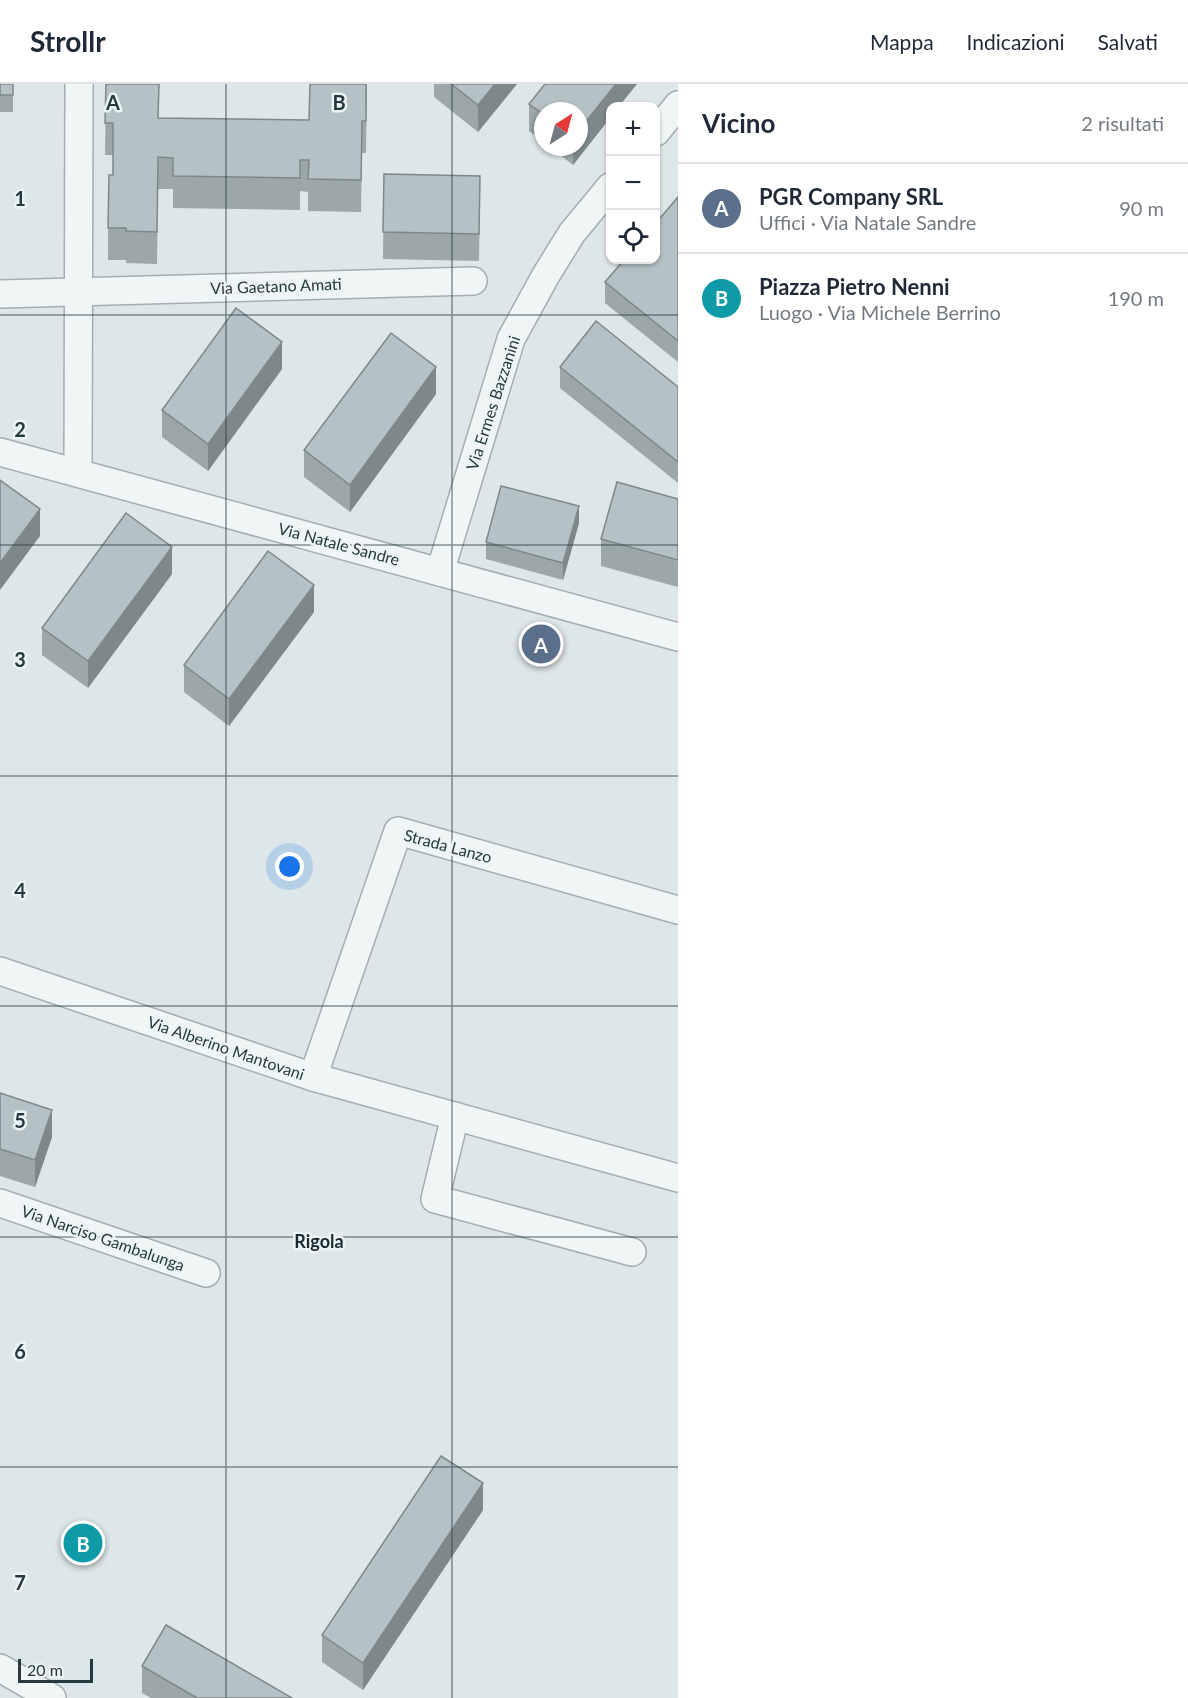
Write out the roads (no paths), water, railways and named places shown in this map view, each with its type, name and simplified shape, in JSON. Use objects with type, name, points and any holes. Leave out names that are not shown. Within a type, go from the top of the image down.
[{"type":"street","points":[[78,473],[79,84]]},
{"type":"street","points":[[660,127],[678,105]]},
{"type":"street","name":"Via Ermes Bazzanini","points":[[440,572],[511,339],[572,232],[606,192]]},
{"type":"street","name":"Via Gaetano Amati","points":[[0,294],[473,281]]},
{"type":"street","name":"Via Natale Sandre","points":[[0,452],[678,637]]},
{"type":"street","name":"Strada Lanzo","points":[[313,1077],[398,831],[678,910]]},
{"type":"street","name":"Via Alberino Mantovani","points":[[0,971],[313,1077],[678,1178]]},
{"type":"street","points":[[455,1116],[435,1199],[632,1252]]},
{"type":"street","name":"Via Narciso Gambalunga","points":[[0,1203],[206,1273]]},
{"type":"street","points":[[0,1668],[52,1698]]},
{"type":"place","name":"PGR Company SRL","points":[[541,644]]},
{"type":"place","name":"Piazza Pietro Nenni","points":[[83,1543]]},
{"type":"district","name":"Rigola","points":[[319,1242]]}]
